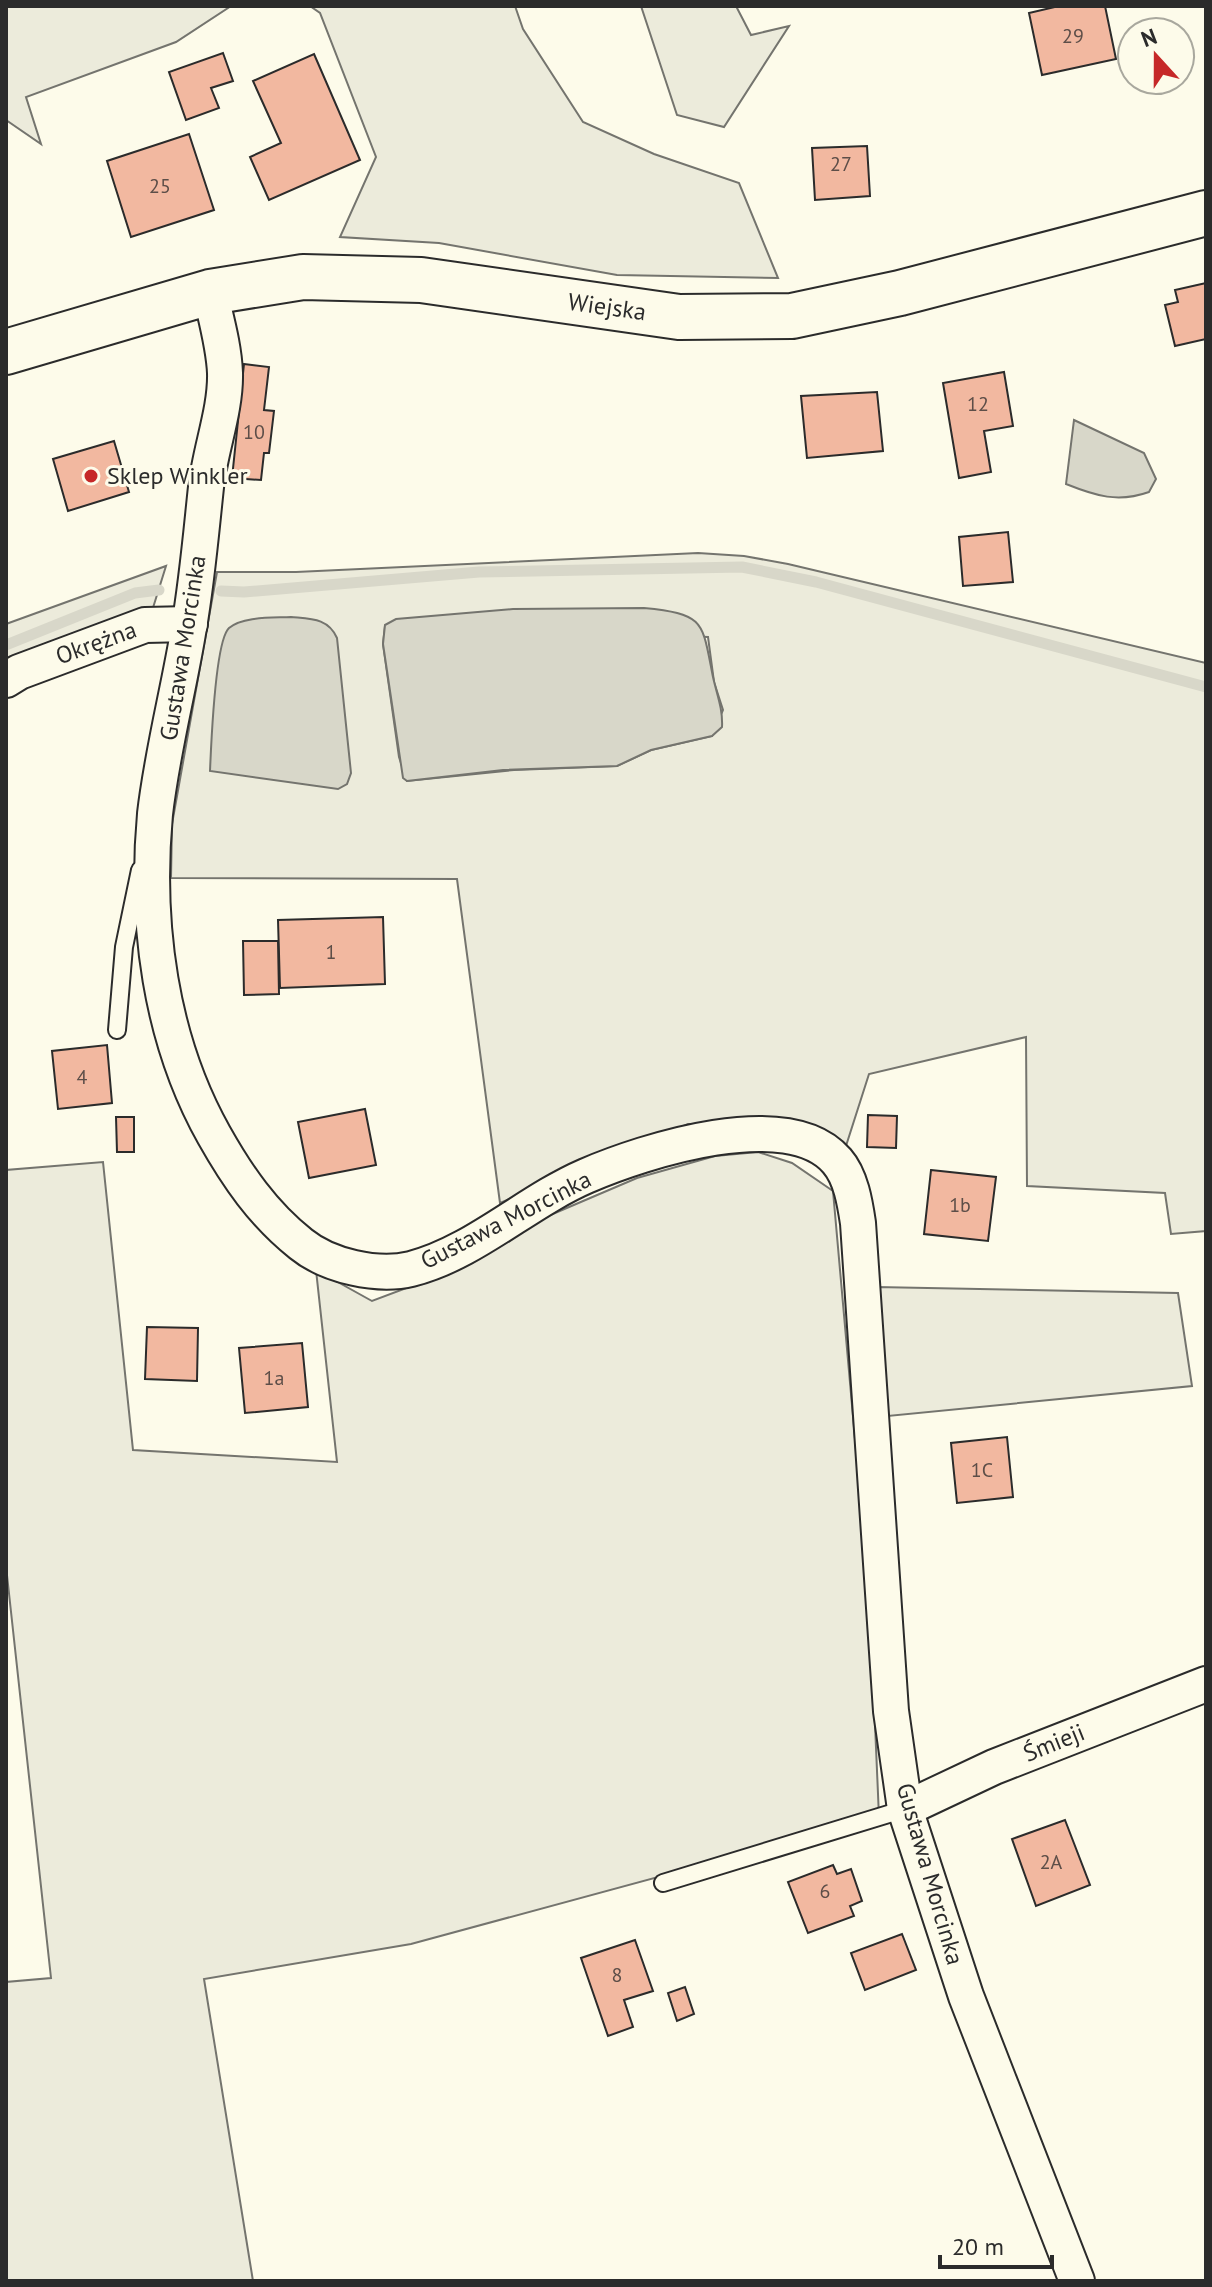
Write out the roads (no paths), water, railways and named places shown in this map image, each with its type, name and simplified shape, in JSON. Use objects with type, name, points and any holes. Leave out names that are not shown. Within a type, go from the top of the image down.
[{"type":"street","name":"Wiejska","points":[[6,352],[210,292],[303,277],[379,277],[479,287],[679,317],[792,316],[900,293],[1206,213]]},
{"type":"street","name":"Gustawa Morcinka","points":[[210,292],[226,377],[208,472],[190,624],[154,834],[151,887],[156,950],[169,1025],[190,1092],[258,1204],[304,1247],[357,1270],[408,1270],[451,1254],[528,1206],[586,1176],[651,1153],[763,1131],[803,1140],[837,1160],[854,1195],[858,1223],[891,1711],[905,1809],[966,1996],[1077,2281]]},
{"type":"street","name":"Okrężna","points":[[6,680],[19,672],[145,625],[190,624]]},
{"type":"street","name":"Śmieji","points":[[905,1809],[994,1767],[1206,1684]]},
{"type":"lane","points":[[117,1030],[130,912],[146,849],[154,834]]},
{"type":"lane","points":[[663,1883],[905,1809]]},
{"type":"waterway","points":[[221,591],[244,592],[479,572],[742,567],[816,582],[1206,687]]},
{"type":"waterway","points":[[6,645],[135,593],[159,590]]},
{"type":"place","name":"Sklep Winkler","points":[[91,476]]}]
